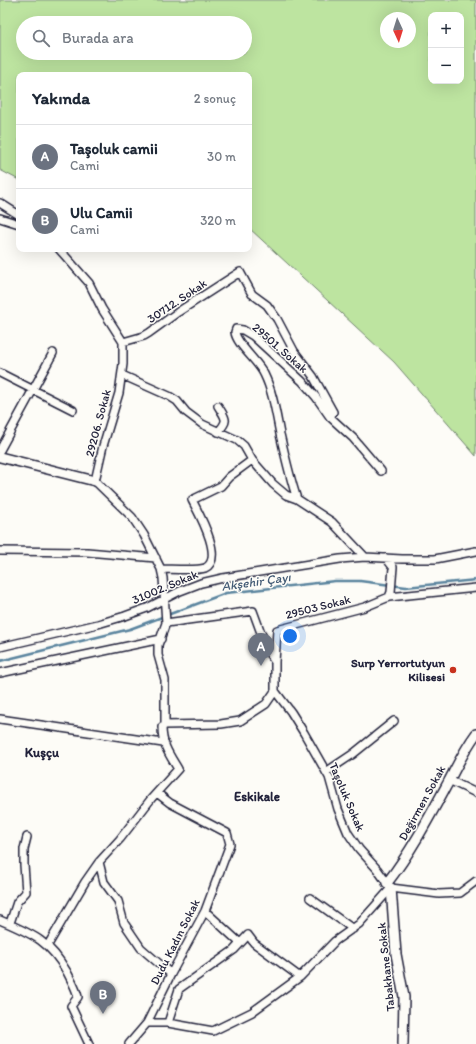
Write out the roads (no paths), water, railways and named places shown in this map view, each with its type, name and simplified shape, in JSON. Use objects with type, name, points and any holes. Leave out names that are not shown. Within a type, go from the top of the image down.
[{"type":"street","points":[[0,203],[16,213]]},
{"type":"street","points":[[0,218],[16,223]]},
{"type":"street","points":[[62,252],[89,282],[102,309],[123,342]]},
{"type":"street","name":"30712. Sokak","points":[[123,342],[144,336],[240,272],[252,294],[261,300],[273,313],[294,350],[315,380],[333,412],[330,417]]},
{"type":"street","name":"29501. Sokak","points":[[297,499],[290,477],[265,375],[253,357],[237,339],[235,332],[236,329],[248,332],[309,388],[330,417],[353,438],[381,471]]},
{"type":"street","name":"29206. Sokak","points":[[95,481],[122,375],[123,342]]},
{"type":"street","points":[[0,450],[53,353]]},
{"type":"street","points":[[0,373],[73,410]]},
{"type":"street","points":[[122,375],[177,401],[192,417],[218,432],[237,440],[244,446],[252,460],[273,484],[286,495],[297,499],[332,522],[365,557]]},
{"type":"street","points":[[218,406],[225,424],[218,432]]},
{"type":"street","points":[[0,457],[95,481],[132,517],[144,535],[161,569],[164,599],[166,623],[158,645],[158,655],[165,680],[165,725],[162,726],[162,738],[178,769],[99,862],[85,882],[48,945]]},
{"type":"street","points":[[161,569],[202,569],[209,565],[212,554],[210,541],[192,500],[221,486],[229,477],[252,460]]},
{"type":"street","points":[[0,551],[87,552],[156,558]]},
{"type":"street","name":"31002. Sokak","points":[[0,647],[98,624],[147,608],[201,583],[223,578],[340,559],[365,557],[435,559],[476,551]]},
{"type":"street","points":[[386,558],[393,567],[390,595],[476,588]]},
{"type":"street","name":"29503 Sokak","points":[[275,662],[278,630],[365,607],[390,595]]},
{"type":"street","points":[[165,725],[221,724],[240,721],[266,704],[275,691],[275,662],[268,652],[252,611],[166,623]]},
{"type":"street","points":[[0,673],[161,639]]},
{"type":"street","name":"Taşoluk Sokak","points":[[275,691],[291,712],[329,777],[338,809],[348,833],[389,886]]},
{"type":"street","points":[[0,720],[163,742]]},
{"type":"street","points":[[326,772],[353,754],[394,721]]},
{"type":"street","name":"Değirmen Sokak","points":[[389,886],[458,762],[476,734]]},
{"type":"street","points":[[449,780],[476,793]]},
{"type":"street","name":"Dudu Kadın Sokak","points":[[129,1044],[147,1023],[171,974],[205,911],[230,844],[227,833],[170,802],[157,793]]},
{"type":"street","points":[[27,836],[24,849],[26,892],[17,902],[4,923],[48,945],[60,960],[76,989],[78,997],[71,1006],[85,1043]]},
{"type":"street","points":[[99,862],[104,882],[118,901],[124,923],[141,948],[171,974]]},
{"type":"street","points":[[147,1023],[168,1023],[213,1031],[252,1012],[300,977],[335,942],[359,924],[389,886],[439,894],[460,893],[476,881]]},
{"type":"street","name":"Tabakhane Sokak","points":[[389,886],[396,954],[404,997],[403,1044]]},
{"type":"street","points":[[310,898],[353,929]]},
{"type":"street","points":[[205,911],[240,943]]},
{"type":"street","points":[[168,1023],[179,989],[234,950],[248,935],[254,943],[300,977]]},
{"type":"waterway","name":"Akşehir Çayı","points":[[0,661],[130,629],[226,593],[335,581],[360,581],[406,587],[476,580]]},
{"type":"place","name":"Taşoluk camii","points":[[261,666]]},
{"type":"place","name":"Surp Yerrortutyun Kilisesi","points":[[453,670]]},
{"type":"place","name":"Ulu Camii","points":[[103,1014]]},
{"type":"district","name":"Kuşçu","points":[[42,752]]},
{"type":"district","name":"Eskikale","points":[[257,796]]}]
